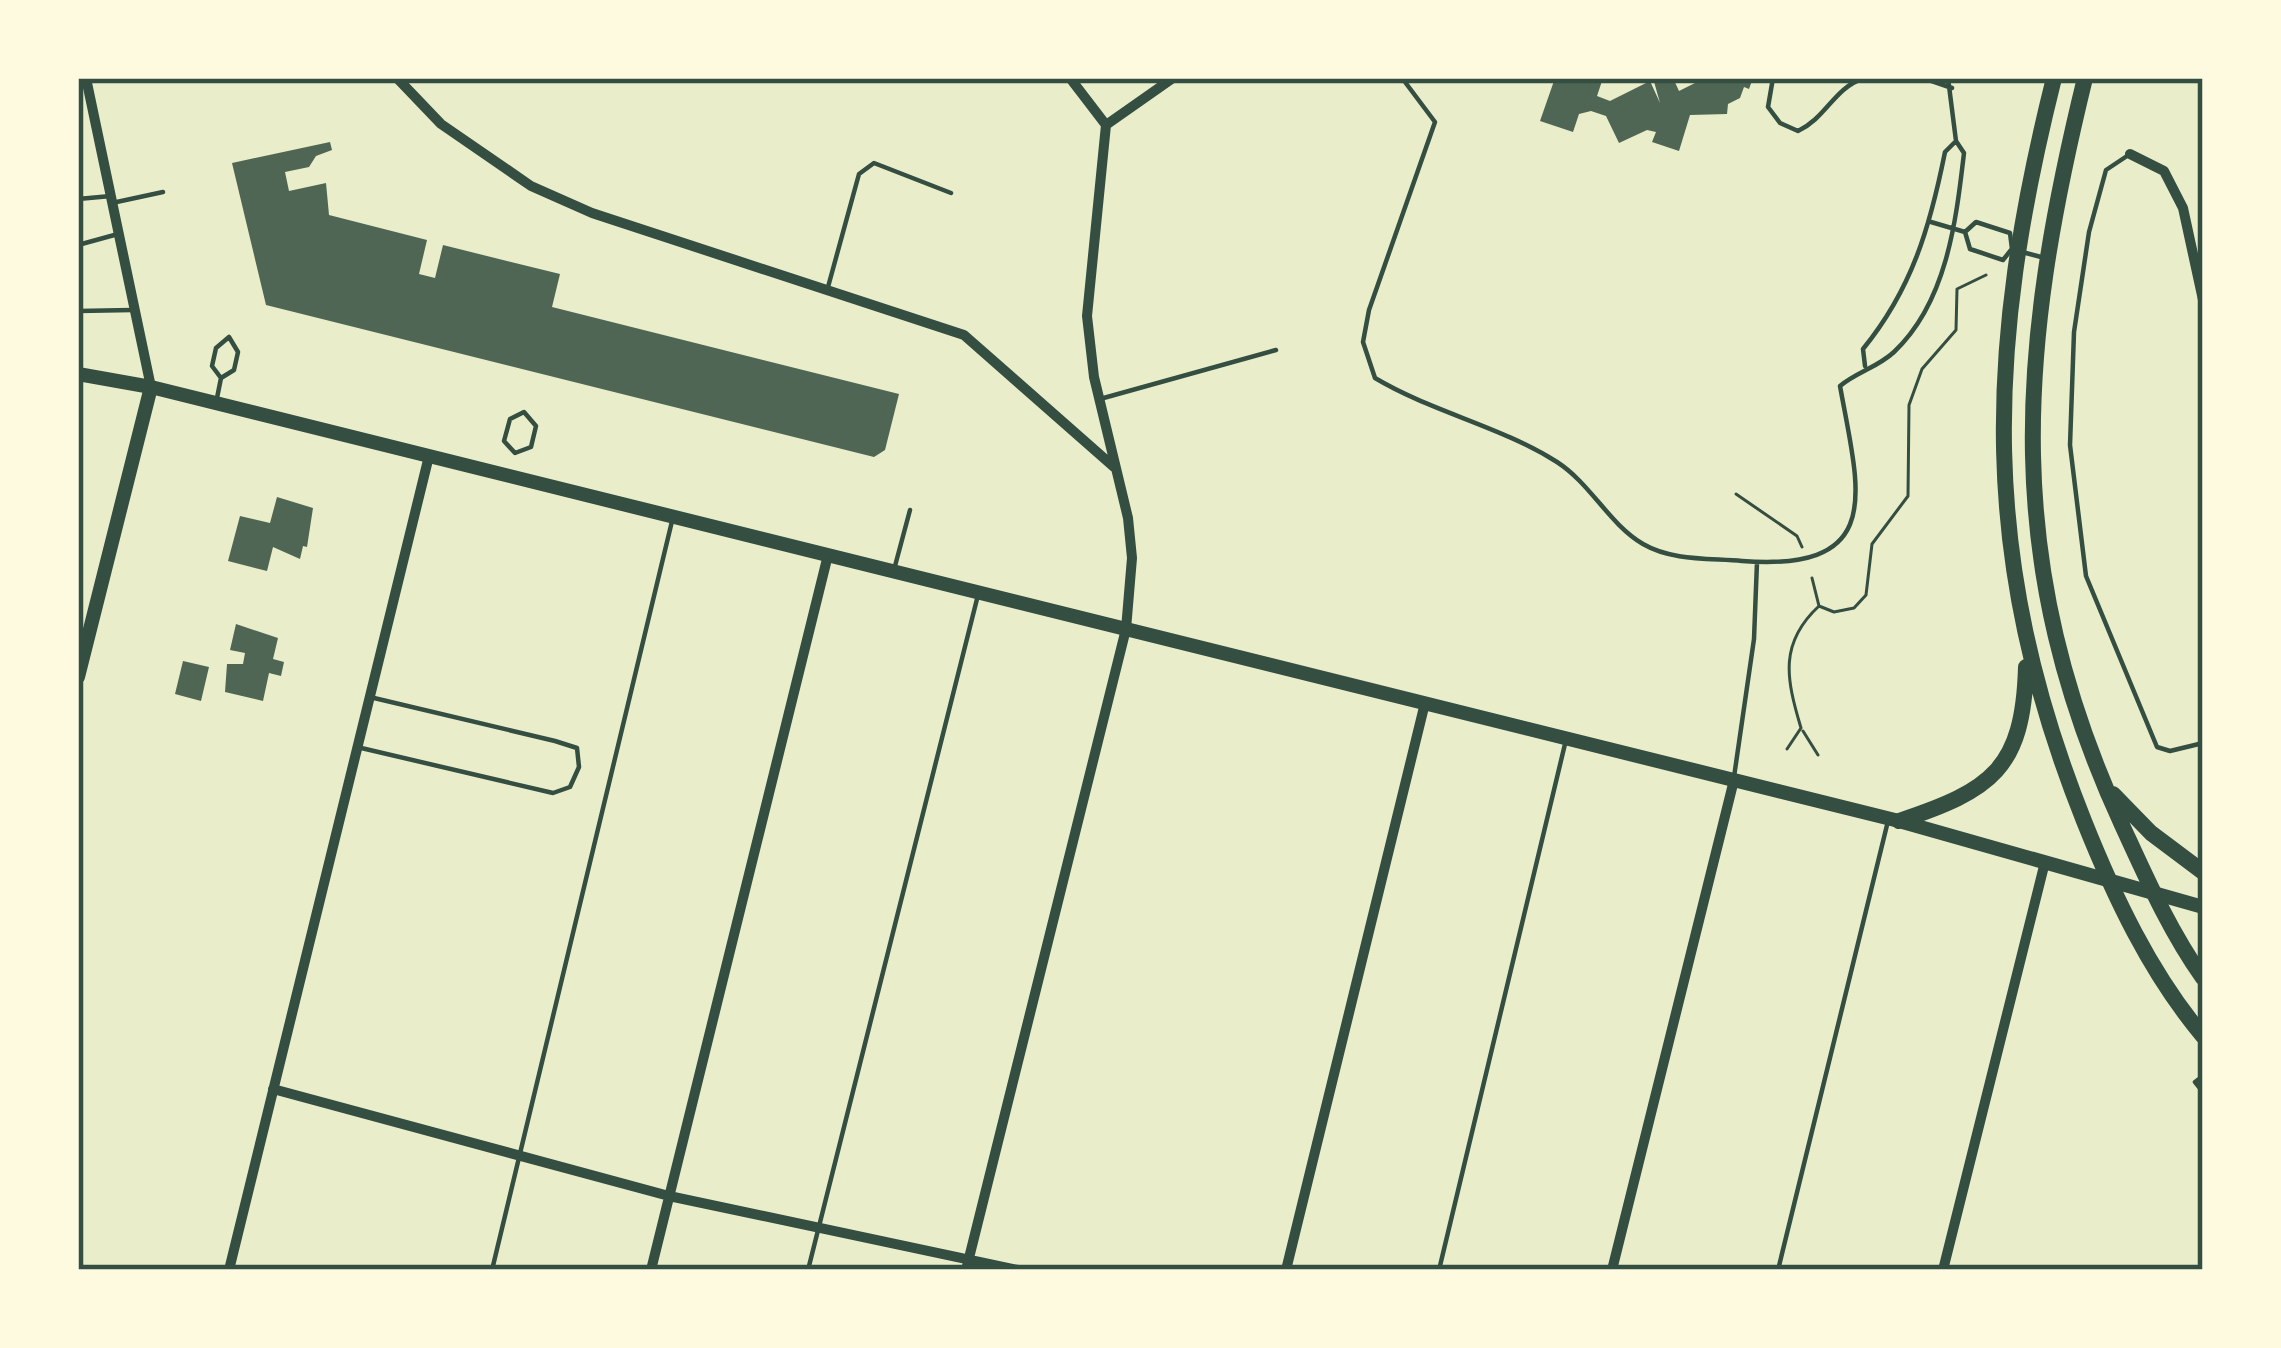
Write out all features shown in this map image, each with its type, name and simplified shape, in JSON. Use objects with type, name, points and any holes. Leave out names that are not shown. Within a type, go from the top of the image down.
[{"type":"main road","points":[[2054,78],[2015,250],[2002,371],[2001,480],[2014,591],[2061,762],[2108,880],[2153,964],[2203,1036]]},
{"type":"main road","points":[[2085,78],[2045,258],[2030,438],[2036,542],[2047,611],[2103,783],[2154,895],[2203,978]]},
{"type":"main road","points":[[1894,820],[1933,810],[1995,775],[2019,740],[2026,642]]},
{"type":"main road","points":[[2103,783],[2151,833],[2203,872]]},
{"type":"street","points":[[397,78],[441,124],[531,186],[592,213],[943,324],[984,347],[1116,470]]},
{"type":"street","points":[[968,1264],[1126,629],[1131,543],[1100,399],[1087,279],[1106,125],[1070,78]]},
{"type":"street","points":[[1106,125],[1173,78]]},
{"type":"street","points":[[78,677],[151,387],[84,85]]},
{"type":"street","points":[[2130,154],[2164,171],[2183,208],[2203,300]]},
{"type":"street","points":[[78,374],[151,387],[1894,820],[2203,907]]},
{"type":"street","points":[[229,1270],[429,456]]},
{"type":"street","points":[[651,1270],[828,555]]},
{"type":"street","points":[[1286,1270],[1424,703]]},
{"type":"street","points":[[1612,1270],[1733,780]]},
{"type":"street","points":[[1943,1270],[2045,862]]},
{"type":"street","points":[[273,1089],[669,1196],[968,1264],[1018,1270]]},
{"type":"lane","points":[[1402,78],[1435,122],[1369,310],[1363,342],[1375,378],[1558,463],[1643,544],[1676,556],[1756,562],[1815,560],[1839,542],[1855,519],[1856,491],[1840,386],[1864,366],[1881,363],[1909,334],[1934,292],[1955,230],[1964,153],[1956,141],[1948,78]]},
{"type":"lane","points":[[1773,78],[1768,107],[1780,123],[1798,131],[1822,120],[1849,83],[1864,78]]},
{"type":"lane","points":[[1923,78],[1952,88]]},
{"type":"lane","points":[[1864,366],[1863,350],[1901,298],[1931,222],[1945,152],[1956,141]]},
{"type":"lane","points":[[2130,154],[2106,170],[2089,232],[2074,332],[2070,445],[2086,576],[2157,747],[2170,751],[2203,743]]},
{"type":"lane","points":[[828,287],[859,174],[874,163],[951,193]]},
{"type":"lane","points":[[78,200],[163,192]]},
{"type":"lane","points":[[1931,222],[1965,232]]},
{"type":"lane","points":[[1965,232],[1976,222],[2010,233],[2015,250]]},
{"type":"lane","points":[[1965,232],[1970,249],[2002,260],[2015,250]]},
{"type":"lane","points":[[78,245],[119,234]]},
{"type":"lane","points":[[2015,250],[2045,258]]},
{"type":"lane","points":[[78,311],[135,310]]},
{"type":"lane","points":[[216,403],[221,378],[234,370],[238,352],[229,338],[216,348],[212,366],[221,378]]},
{"type":"lane","points":[[1100,399],[1276,350]]},
{"type":"lane","points":[[524,412],[536,426],[531,447],[515,453],[504,441],[510,419],[524,412]]},
{"type":"lane","points":[[894,572],[910,510]]},
{"type":"lane","points":[[492,1270],[674,517]]},
{"type":"lane","points":[[1733,780],[1754,639],[1756,562]]},
{"type":"lane","points":[[808,1270],[979,592]]},
{"type":"lane","points":[[358,747],[553,793],[570,787],[579,767],[577,748],[370,697]]},
{"type":"lane","points":[[1439,1270],[1567,739]]},
{"type":"lane","points":[[1778,1270],[1894,820]]},
{"type":"lane","points":[[2203,1076],[2195,1082],[2203,1092]]},
{"type":"path","points":[[1820,606],[1834,612],[1854,608],[1866,596],[1872,544],[1908,496],[1906,424],[1922,369],[1956,330],[1958,290],[1986,275]]},
{"type":"path","points":[[1912,361],[1922,369]]},
{"type":"path","points":[[1736,494],[1797,536],[1804,554]]},
{"type":"path","points":[[1812,578],[1820,606]]},
{"type":"path","points":[[1818,755],[1801,728],[1789,689],[1789,664],[1800,620],[1820,606]]},
{"type":"path","points":[[1786,748],[1801,728]]},
{"type":"building","points":[[1555,78],[1603,78],[1597,96],[1610,101],[1650,81],[1660,103],[1653,78],[1673,78],[1679,91],[1705,78],[1753,78],[1749,89],[1744,87],[1740,98],[1728,104],[1727,114],[1690,115],[1679,151],[1652,142],[1656,132],[1647,130],[1619,143],[1606,116],[1591,111],[1579,114],[1573,132],[1540,121]]},
{"type":"building","points":[[330,142],[332,150],[316,156],[309,167],[285,172],[289,191],[326,183],[329,215],[427,240],[419,274],[435,278],[443,245],[560,274],[552,307],[899,394],[885,450],[874,457],[266,305],[232,163]]},
{"type":"building","points":[[277,497],[313,508],[307,547],[303,546],[300,559],[273,547],[267,571],[228,561],[240,516],[270,523]]},
{"type":"building","points":[[236,624],[278,638],[273,659],[284,662],[281,676],[269,673],[263,701],[225,692],[227,664],[243,664],[245,653],[230,650]]},
{"type":"building","points":[[183,661],[209,667],[201,701],[175,694]]}]
